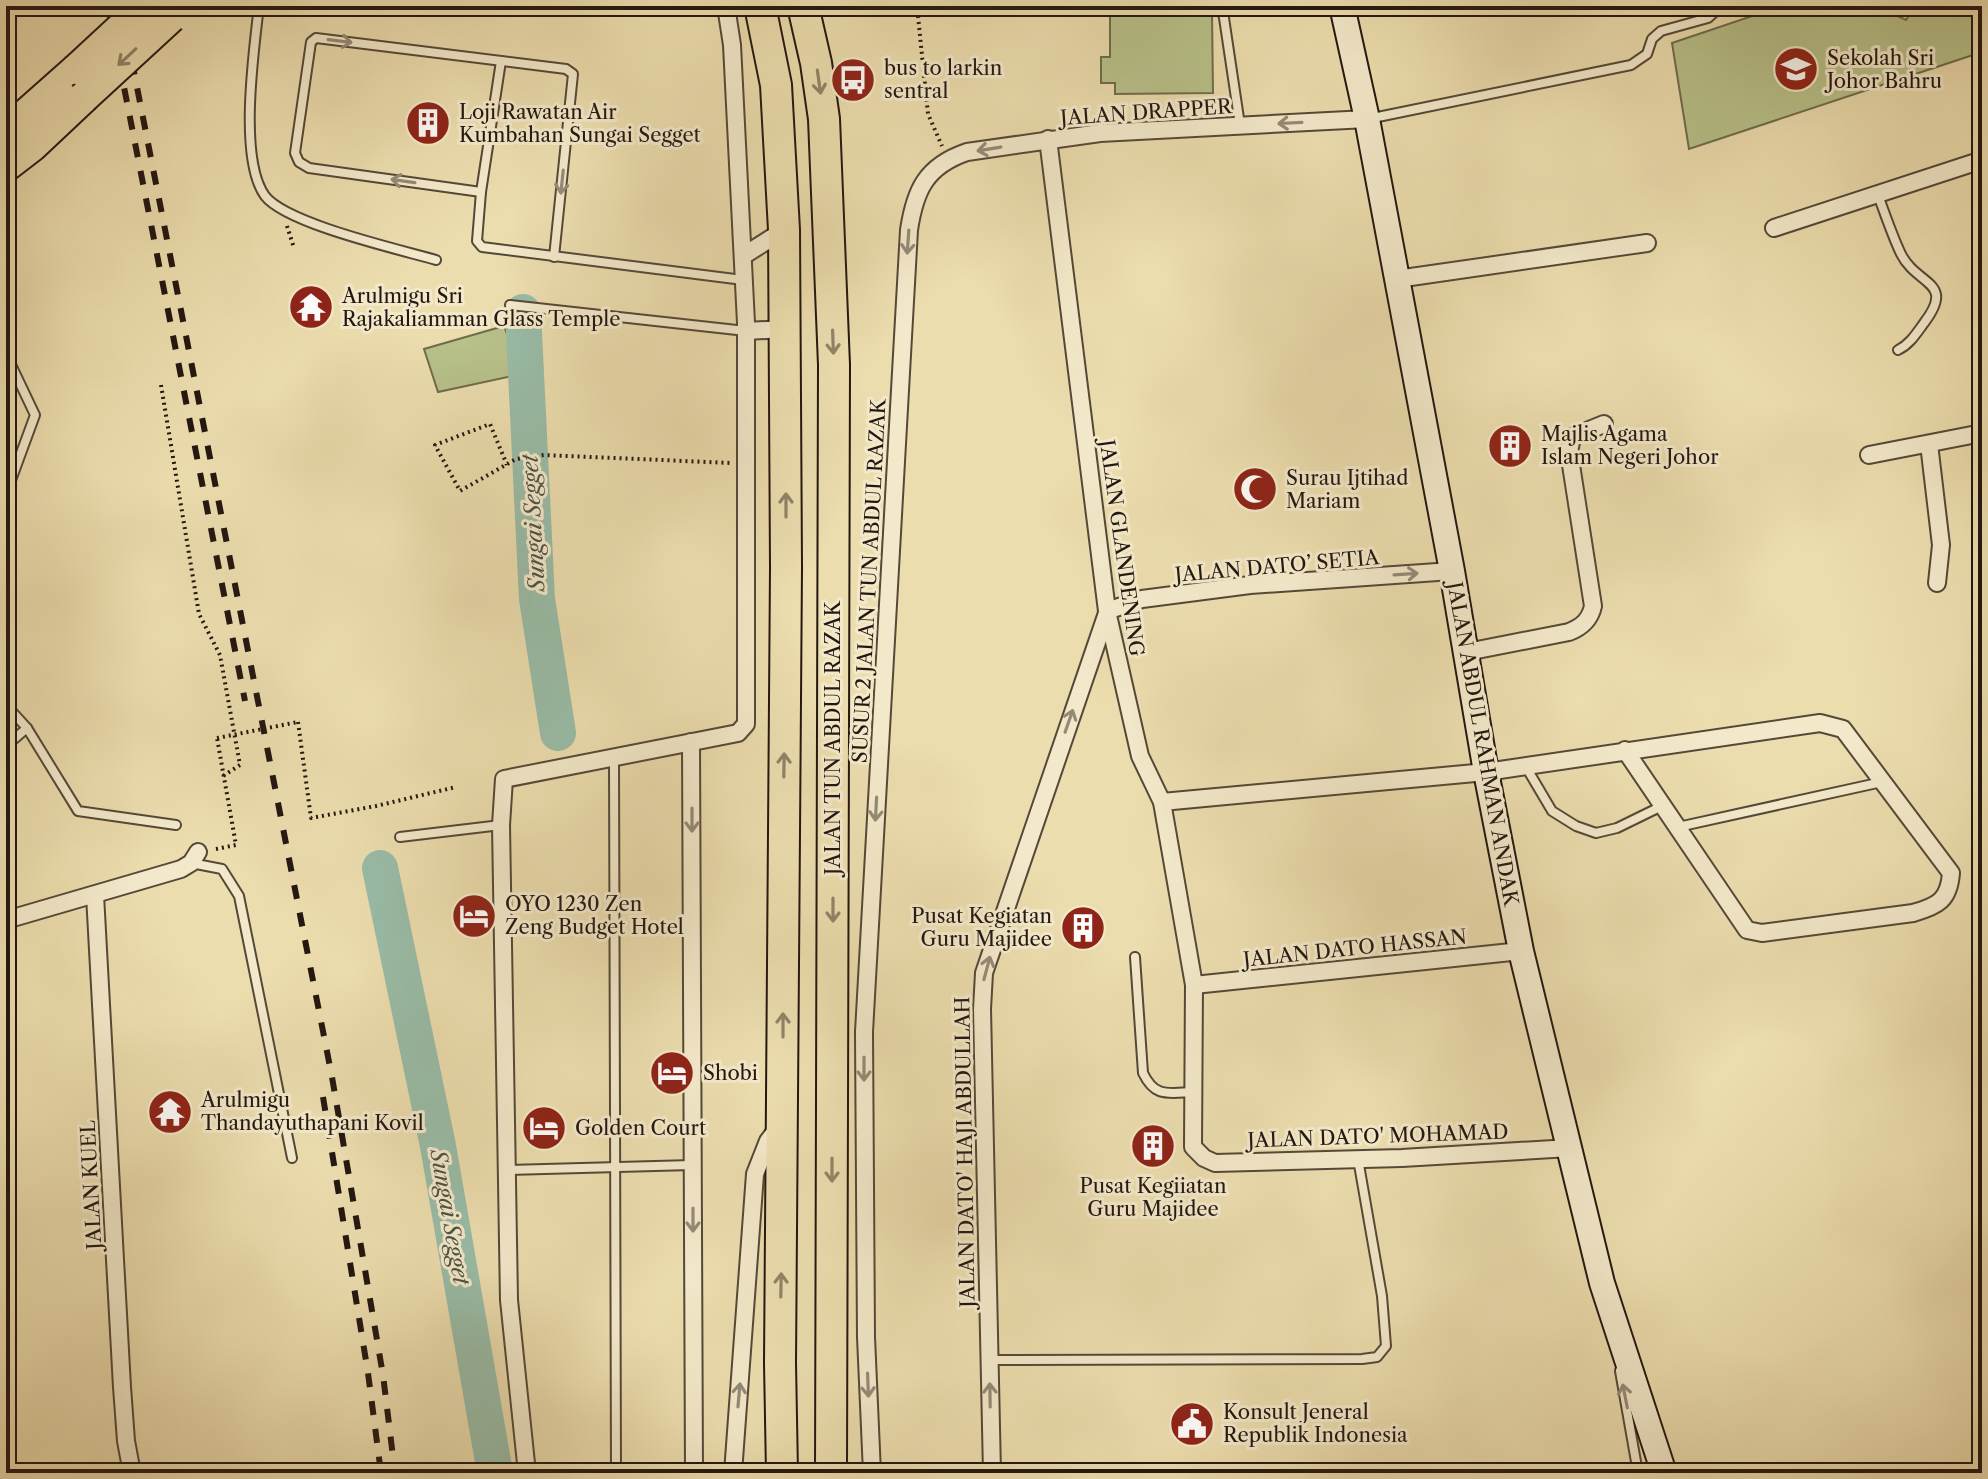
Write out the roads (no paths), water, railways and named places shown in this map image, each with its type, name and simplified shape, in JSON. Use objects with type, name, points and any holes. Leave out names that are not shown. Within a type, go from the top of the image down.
[{"type":"highway","points":[[760,6],[776,85],[784,230],[786,567],[780,1363],[782,1473]]},
{"type":"highway","name":"JALAN TUN ABDUL RAZAK","points":[[803,6],[824,119],[834,365],[831,1473]]},
{"type":"highway","points":[[6,132],[77,69],[165,10]]},
{"type":"highway","points":[[6,166],[83,98],[165,10]]},
{"type":"highway","points":[[832,1296],[856,1336],[850,1473]]},
{"type":"highway","points":[[765,1473],[780,1363]]},
{"type":"street","points":[[527,1473],[509,1300],[501,825],[504,779],[738,733],[746,724],[746,331],[732,45],[726,6]]},
{"type":"street","name":"JALAN ABDUL RAHMAN ANDAK","points":[[1342,6],[1367,119],[1521,951],[1602,1283],[1664,1472]]},
{"type":"street","name":"JALAN DRAPPER","points":[[933,170],[948,159],[967,152],[1048,139],[1100,133],[1367,119]]},
{"type":"street","name":"JALAN GLANDENING","points":[[1048,139],[1107,611],[1140,756],[1162,802],[1194,985],[1193,1147]]},
{"type":"street","points":[[1774,228],[1982,160]]},
{"type":"street","name":"SUSUR 2 JALAN TUN ABDUL RAZAK","points":[[872,1473],[856,1336],[864,1032],[908,246],[913,206],[920,188],[933,170]]},
{"type":"street","points":[[743,256],[784,230]]},
{"type":"street","points":[[1397,279],[1647,243]]},
{"type":"street","points":[[746,331],[785,329]]},
{"type":"street","points":[[1467,652],[1569,632],[1580,628],[1591,616],[1593,606],[1569,452],[1572,437],[1604,424]]},
{"type":"street","points":[[1869,455],[1982,433]]},
{"type":"street","points":[[1929,444],[1941,545],[1937,583]]},
{"type":"street","name":"JALAN DATO’ SETIA","points":[[1107,611],[1142,599],[1250,585],[1452,571]]},
{"type":"street","name":"JALAN DATO' HAJI ABDULLAH","points":[[992,1473],[982,1025],[984,973],[1107,611]]},
{"type":"street","points":[[1162,802],[1486,772],[1625,750],[1820,723],[1843,729],[1951,873],[1950,885],[1945,896],[1933,907],[1913,913],[1762,933],[1747,930],[1625,750]]},
{"type":"street","points":[[691,742],[694,1473]]},
{"type":"street","points":[[6,920],[181,869],[194,858]]},
{"type":"street","name":"JALAN KUEL","points":[[95,895],[122,1387],[132,1473]]},
{"type":"street","name":"JALAN DATO HASSAN","points":[[1194,985],[1521,951]]},
{"type":"street","points":[[733,1473],[755,1174],[768,1141],[783,1121]]},
{"type":"street","name":"JALAN DATO' MOHAMAD","points":[[1193,1147],[1204,1158],[1215,1163],[1570,1148]]},
{"type":"lane","points":[[261,6],[251,75],[250,135],[258,181],[266,197],[291,215],[436,260]]},
{"type":"lane","points":[[1211,6],[1222,10],[1224,18],[1240,126]]},
{"type":"lane","points":[[1367,119],[1631,65],[1647,54],[1652,39],[1661,31],[1708,18],[1721,6]]},
{"type":"lane","points":[[481,192],[309,168],[299,162],[295,153],[311,42],[316,38],[566,69],[573,74],[554,257]]},
{"type":"lane","points":[[501,61],[481,192],[477,241],[482,247],[744,280]]},
{"type":"lane","points":[[1878,195],[1901,255],[1912,271],[1935,287],[1938,298],[1934,310],[1907,346],[1898,350]]},
{"type":"lane","points":[[510,305],[746,331]]},
{"type":"lane","points":[[6,354],[35,415],[6,494]]},
{"type":"lane","points":[[6,705],[27,728],[78,811],[176,825]]},
{"type":"lane","points":[[6,746],[27,728]]},
{"type":"lane","points":[[614,757],[616,1473]]},
{"type":"lane","points":[[1525,766],[1552,811],[1576,826],[1596,833],[1617,828],[1664,805]]},
{"type":"lane","points":[[1678,827],[1883,782]]},
{"type":"lane","points":[[400,837],[501,825]]},
{"type":"lane","points":[[194,858],[222,869],[239,896],[292,1158]]},
{"type":"lane","points":[[1135,957],[1143,1073],[1150,1087],[1162,1093],[1193,1092]]},
{"type":"lane","points":[[989,1360],[1377,1357],[1386,1346],[1382,1296],[1358,1159]]},
{"type":"lane","points":[[507,1170],[693,1165]]},
{"type":"lane","points":[[1602,1283],[1638,1473]]},
{"type":"waterway","name":"Sungai Segget","points":[[523,312],[537,599],[558,733]]},
{"type":"waterway","name":"Sungai Segget","points":[[380,868],[438,1146],[495,1473]]},
{"type":"railway","points":[[108,6],[245,701]]},
{"type":"railway","points":[[121,6],[332,1077],[383,1375],[395,1473]]},
{"type":"railway","points":[[323,1097],[381,1473]]},
{"type":"place","name":"Sekolah Sri Johor Bahru","points":[[1796,69]]},
{"type":"place","name":"bus to larkin sentral","points":[[853,80]]},
{"type":"place","name":"Loji Rawatan Air Kumbahan Sungai Segget","points":[[428,123]]},
{"type":"place","name":"Arulmigu Sri Rajakaliamman Glass Temple","points":[[311,307]]},
{"type":"place","name":"Majlis Agama Islam Negeri Johor","points":[[1510,446]]},
{"type":"place","name":"Surau Ijtihad Mariam","points":[[1255,489]]},
{"type":"place","name":"OYO 1230 Zen Zeng Budget Hotel","points":[[474,916]]},
{"type":"place","name":"Pusat Kegiatan Guru Majidee","points":[[1083,928]]},
{"type":"place","name":"Shobi","points":[[672,1073]]},
{"type":"place","name":"Arulmigu Thandayuthapani Kovil","points":[[170,1112]]},
{"type":"place","name":"Golden Court","points":[[544,1128]]},
{"type":"place","name":"Pusat Kegiiatan Guru Majidee","points":[[1153,1146]]},
{"type":"place","name":"Konsult Jeneral Republik Indonesia","points":[[1192,1424]]}]
